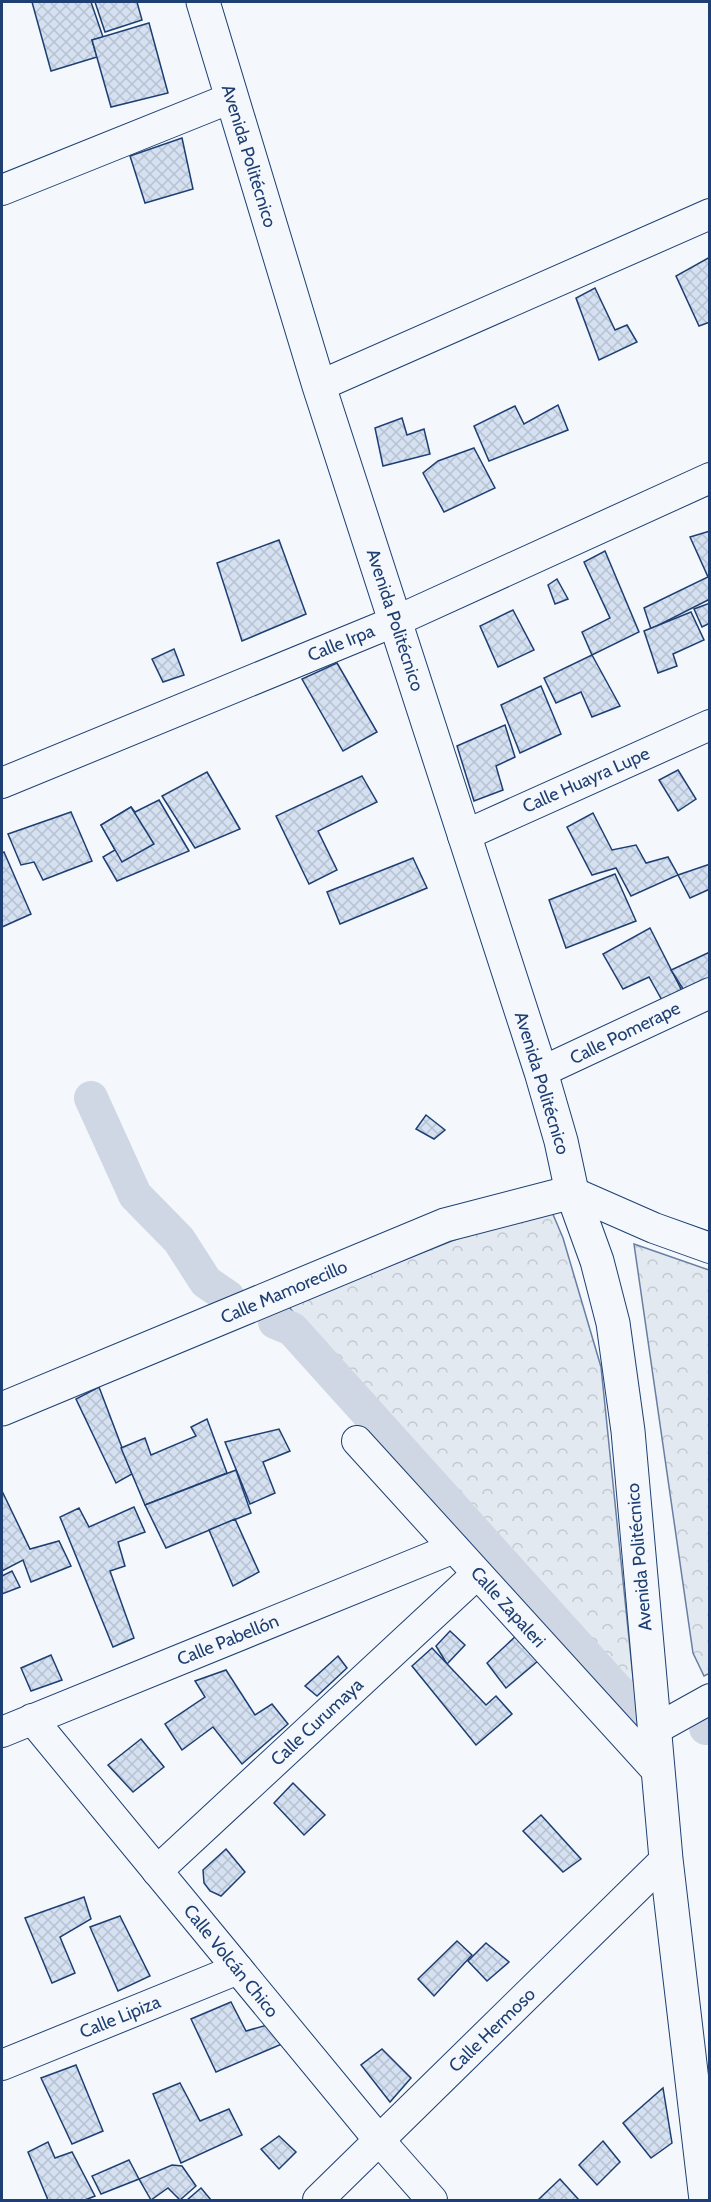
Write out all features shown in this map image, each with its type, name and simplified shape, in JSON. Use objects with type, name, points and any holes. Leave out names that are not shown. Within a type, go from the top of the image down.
[{"type":"main road","name":"Avenida Politécnico","points":[[202,2],[319,386],[541,1072],[561,1140],[572,1192],[597,1261],[613,1323],[628,1431],[666,1859],[706,2200]]},
{"type":"main road","name":"Calle Mamorecillo","points":[[2,1409],[445,1225],[572,1192]]},
{"type":"street","points":[[2,190],[231,98]]},
{"type":"street","points":[[319,386],[710,214]]},
{"type":"street","name":"Calle Irpa","points":[[2,783],[396,621],[710,478]]},
{"type":"street","name":"Calle Huayra Lupe","points":[[464,836],[710,725]]},
{"type":"street","name":"Calle Pomerape","points":[[541,1072],[710,993]]},
{"type":"street","points":[[572,1192],[710,1248]]},
{"type":"street","name":"Calle Zapaleri","points":[[357,1441],[659,1773]]},
{"type":"street","name":"Calle Pabellón","points":[[2,1732],[454,1548]]},
{"type":"street","name":"Calle Curumaya","points":[[157,1871],[477,1574]]},
{"type":"street","points":[[656,1729],[710,1699]]},
{"type":"street","name":"Calle Volcán Chico","points":[[32,1719],[379,2140],[432,2200]]},
{"type":"street","name":"Calle Hermoso","points":[[318,2200],[666,1859]]},
{"type":"street","name":"Calle Lipiza","points":[[2,2065],[238,1969]]},
{"type":"green space","points":[[552,1212],[563,1238],[601,1367],[636,1707],[459,1508],[288,1306],[510,1218]]},
{"type":"green space","points":[[634,1244],[709,1270],[710,1673],[704,1676],[693,1653]]},
{"type":"building","points":[[32,2],[91,2],[103,37],[92,40],[97,57],[51,71]]},
{"type":"building","points":[[95,2],[137,2],[142,20],[105,32]]},
{"type":"building","points":[[149,23],[168,93],[111,107],[92,40]]},
{"type":"building","points":[[182,138],[193,189],[145,203],[130,156]]},
{"type":"building","points":[[710,257],[710,322],[699,326],[676,276]]},
{"type":"building","points":[[595,288],[615,330],[627,325],[637,342],[599,360],[576,298]]},
{"type":"building","points":[[558,405],[568,430],[489,461],[474,426],[515,406],[524,424]]},
{"type":"building","points":[[402,418],[407,435],[424,429],[430,454],[383,466],[375,428]]},
{"type":"building","points":[[474,448],[495,488],[444,512],[423,473],[438,461]]},
{"type":"building","points":[[710,531],[710,599],[651,629],[644,608],[708,577],[690,537]]},
{"type":"building","points":[[279,540],[306,614],[242,641],[217,563]]},
{"type":"building","points":[[605,551],[639,632],[592,655],[582,632],[610,618],[584,562]]},
{"type":"building","points":[[557,579],[568,599],[555,604],[548,585]]},
{"type":"building","points":[[710,603],[710,623],[702,627],[694,609]]},
{"type":"building","points":[[513,610],[534,650],[498,667],[480,626]]},
{"type":"building","points":[[691,612],[704,640],[673,654],[677,666],[658,673],[644,631]]},
{"type":"building","points":[[174,649],[184,675],[163,682],[152,659]]},
{"type":"building","points":[[592,655],[620,706],[592,717],[581,692],[556,703],[544,678]]},
{"type":"building","points":[[337,663],[377,732],[343,751],[302,679]]},
{"type":"building","points":[[541,686],[561,734],[520,753],[501,705]]},
{"type":"building","points":[[505,725],[515,757],[496,766],[503,790],[474,801],[457,746]]},
{"type":"building","points":[[678,770],[696,799],[678,811],[659,780]]},
{"type":"building","points":[[207,772],[240,829],[195,848],[162,796]]},
{"type":"building","points":[[362,776],[377,802],[318,831],[337,870],[309,884],[276,816]]},
{"type":"building","points":[[159,800],[189,851],[117,881],[103,857],[115,850],[101,825],[131,807],[135,812]]},
{"type":"building","points":[[131,807],[154,844],[122,862],[101,825]]},
{"type":"building","points":[[71,812],[92,861],[43,880],[34,862],[21,865],[8,834]]},
{"type":"building","points":[[593,813],[612,850],[636,845],[646,863],[668,857],[678,875],[631,896],[616,868],[592,875],[567,827]]},
{"type":"building","points":[[4,852],[31,914],[2,927],[2,853]]},
{"type":"building","points":[[413,858],[427,888],[340,924],[327,892]]},
{"type":"building","points":[[710,864],[710,889],[690,898],[678,875]]},
{"type":"building","points":[[615,874],[636,921],[566,948],[549,900]]},
{"type":"building","points":[[650,928],[682,991],[663,1002],[649,977],[623,989],[603,954]]},
{"type":"building","points":[[710,952],[710,980],[685,992],[671,970]]},
{"type":"building","points":[[426,1115],[445,1130],[434,1139],[416,1129]]},
{"type":"building","points":[[99,1387],[132,1474],[116,1483],[76,1399]]},
{"type":"building","points":[[207,1419],[227,1473],[145,1505],[121,1448],[145,1438],[151,1455],[196,1436],[191,1427]]},
{"type":"building","points":[[279,1429],[290,1451],[263,1462],[275,1493],[250,1504],[225,1442]]},
{"type":"building","points":[[236,1470],[251,1513],[166,1548],[145,1505]]},
{"type":"building","points":[[2,1491],[30,1549],[59,1541],[71,1566],[31,1582],[23,1560],[2,1571]]},
{"type":"building","points":[[134,1507],[145,1532],[118,1542],[125,1566],[110,1571],[134,1638],[113,1647],[60,1517],[79,1508],[89,1527]]},
{"type":"building","points":[[235,1519],[259,1572],[233,1586],[209,1530]]},
{"type":"building","points":[[12,1571],[20,1587],[2,1594],[2,1576]]},
{"type":"building","points":[[450,1631],[465,1645],[447,1664],[436,1646]]},
{"type":"building","points":[[517,1635],[538,1661],[506,1688],[487,1663]]},
{"type":"building","points":[[432,1648],[486,1705],[496,1696],[512,1714],[476,1745],[412,1666]]},
{"type":"building","points":[[51,1655],[62,1680],[31,1691],[21,1668]]},
{"type":"building","points":[[338,1656],[347,1668],[317,1696],[305,1686]]},
{"type":"building","points":[[226,1670],[255,1715],[272,1704],[288,1724],[242,1764],[213,1727],[182,1750],[165,1724],[205,1697],[195,1681]]},
{"type":"building","points":[[141,1739],[164,1767],[133,1792],[108,1765]]},
{"type":"building","points":[[293,1783],[325,1815],[304,1835],[274,1803]]},
{"type":"building","points":[[541,1815],[581,1859],[563,1872],[523,1831]]},
{"type":"building","points":[[226,1849],[245,1872],[221,1896],[210,1891],[204,1883],[203,1870]]},
{"type":"building","points":[[84,1897],[91,1919],[60,1937],[75,1973],[52,1983],[25,1918]]},
{"type":"building","points":[[120,1916],[150,1976],[118,1991],[90,1927]]},
{"type":"building","points":[[457,1941],[472,1955],[434,1996],[418,1979]]},
{"type":"building","points":[[486,1943],[509,1962],[487,1981],[468,1961]]},
{"type":"building","points":[[231,2002],[246,2031],[267,2025],[282,2044],[216,2072],[191,2019]]},
{"type":"building","points":[[382,2049],[411,2078],[390,2102],[361,2065]]},
{"type":"building","points":[[76,2065],[103,2131],[72,2144],[41,2078]]},
{"type":"building","points":[[180,2083],[200,2121],[229,2109],[242,2135],[181,2163],[153,2094]]},
{"type":"building","points":[[663,2088],[672,2143],[651,2158],[623,2123]]},
{"type":"building","points":[[279,2136],[296,2152],[279,2169],[261,2149]]},
{"type":"building","points":[[603,2141],[620,2162],[597,2185],[579,2165]]},
{"type":"building","points":[[48,2142],[55,2158],[72,2152],[95,2196],[85,2200],[48,2200],[28,2152]]},
{"type":"building","points":[[129,2160],[139,2179],[101,2194],[92,2176]]},
{"type":"building","points":[[172,2165],[182,2166],[196,2186],[180,2200],[168,2188],[151,2200],[139,2179]]},
{"type":"building","points":[[560,2179],[579,2200],[538,2200]]},
{"type":"building","points":[[201,2188],[211,2200],[187,2200]]},
{"type":"waterway","points":[[91,1098],[135,1195],[179,1240],[206,1282],[228,1297]]},
{"type":"waterway","points":[[275,1322],[292,1329],[636,1711]]}]
